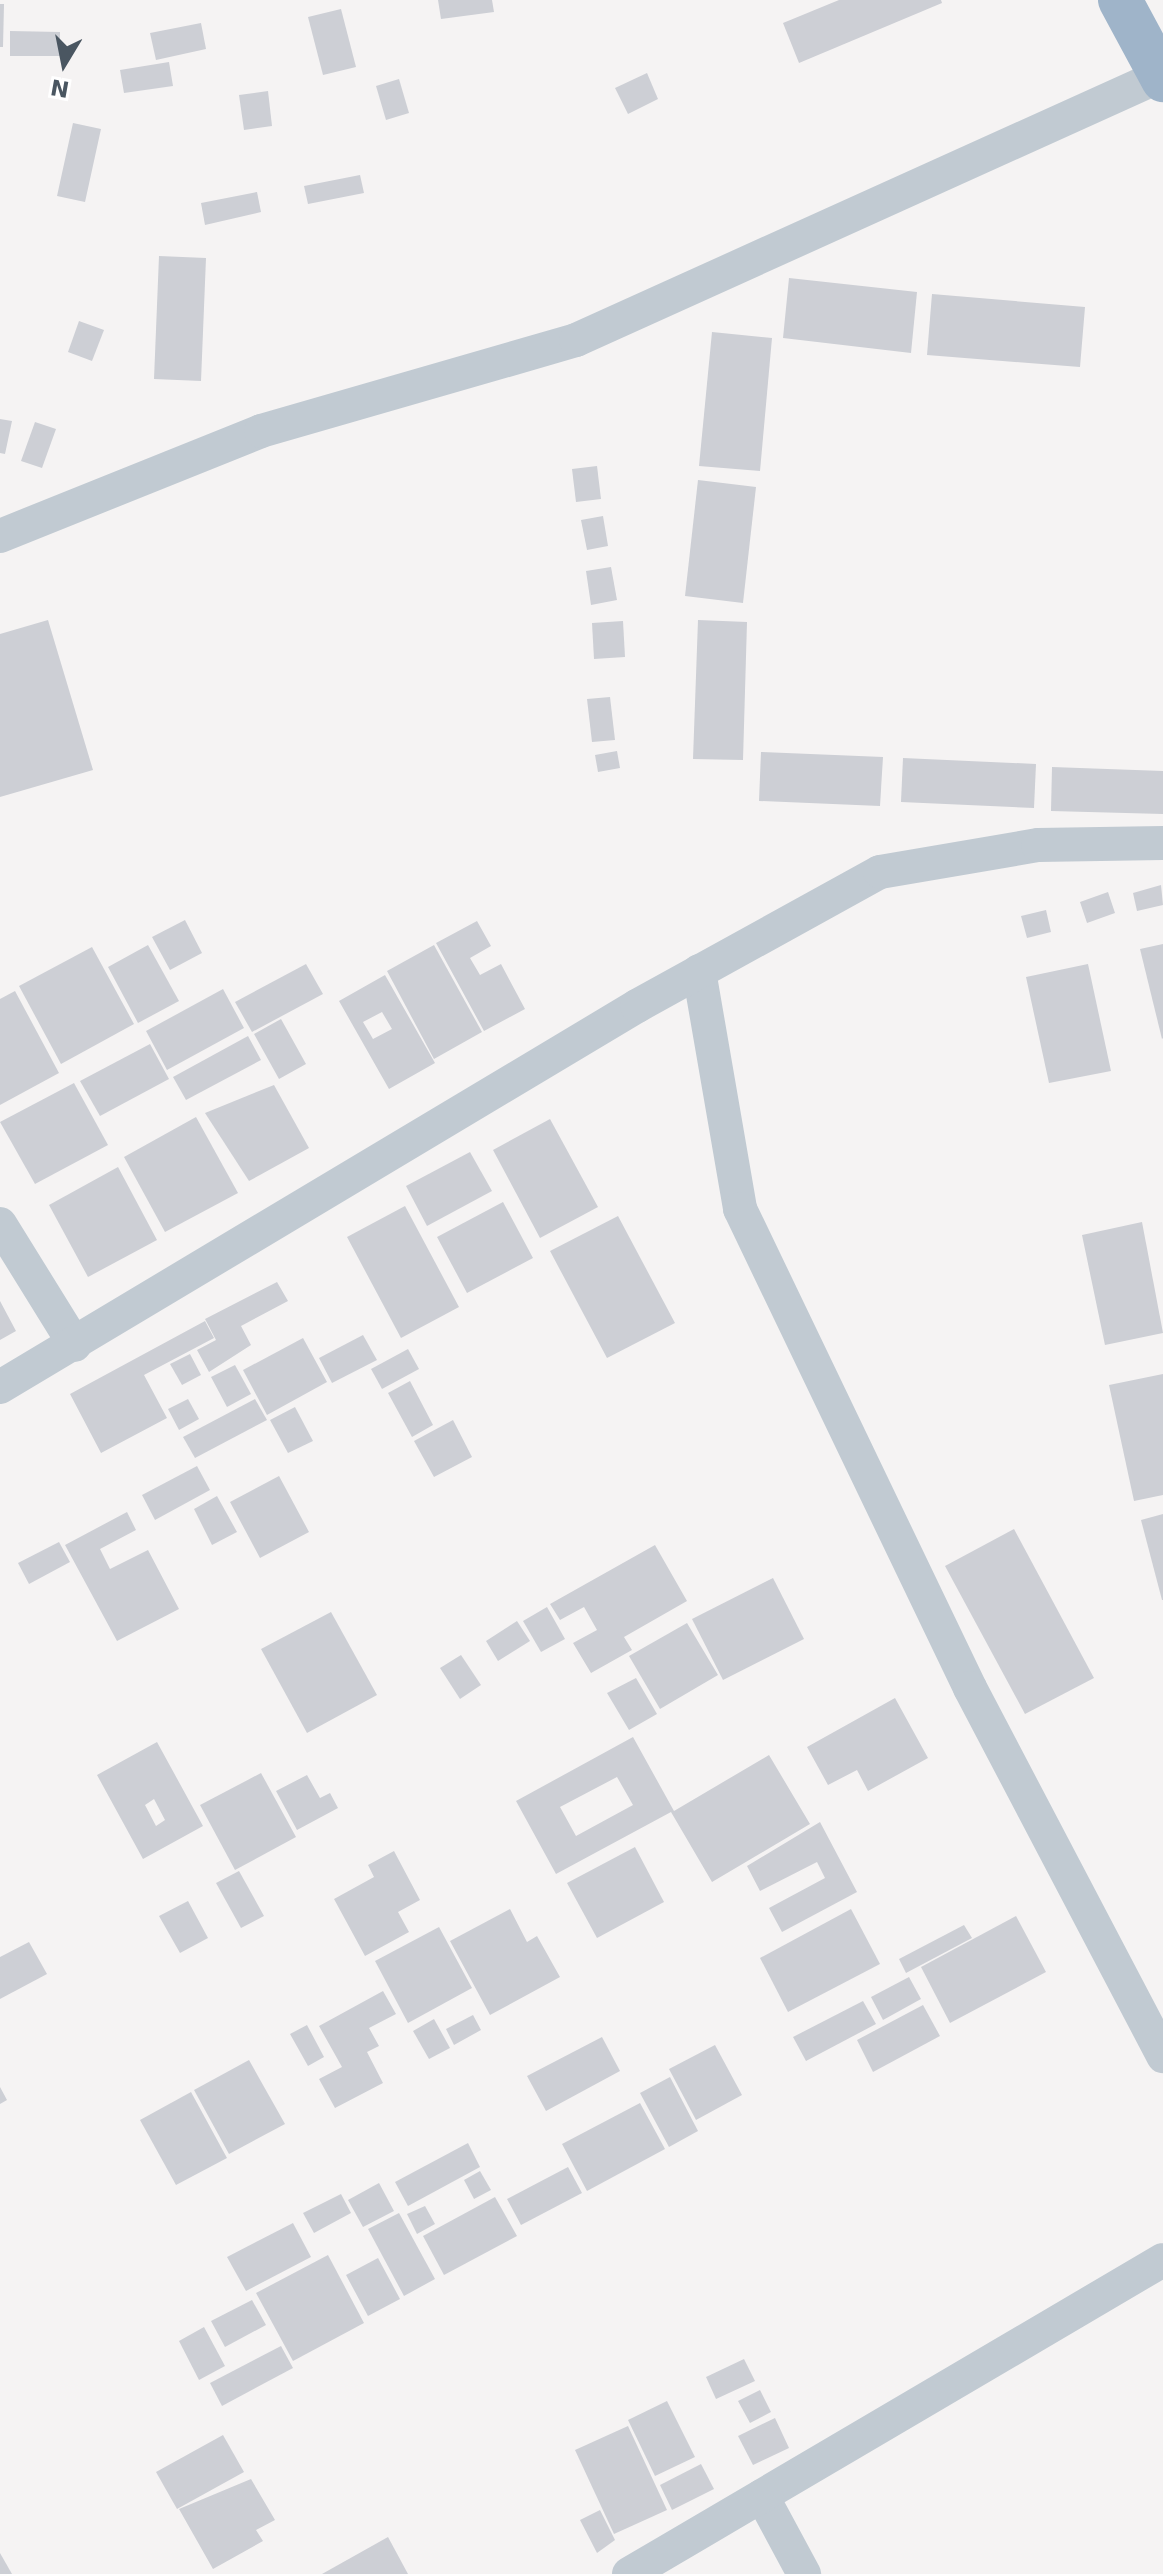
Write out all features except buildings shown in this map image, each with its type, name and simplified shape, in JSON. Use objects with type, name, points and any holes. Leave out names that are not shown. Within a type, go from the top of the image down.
[{"type":"highway","points":[[1120,0],[1162,78]]},
{"type":"street","points":[[0,536],[261,431],[576,340],[1162,78]]},
{"type":"street","points":[[0,1387],[699,971],[880,872],[1038,845],[1163,843]]},
{"type":"street","points":[[699,971],[740,1209],[970,1688],[1163,2056]]},
{"type":"street","points":[[0,1224],[75,1345]]},
{"type":"street","points":[[629,2574],[1163,2260]]},
{"type":"street","points":[[762,2496],[804,2574]]}]
